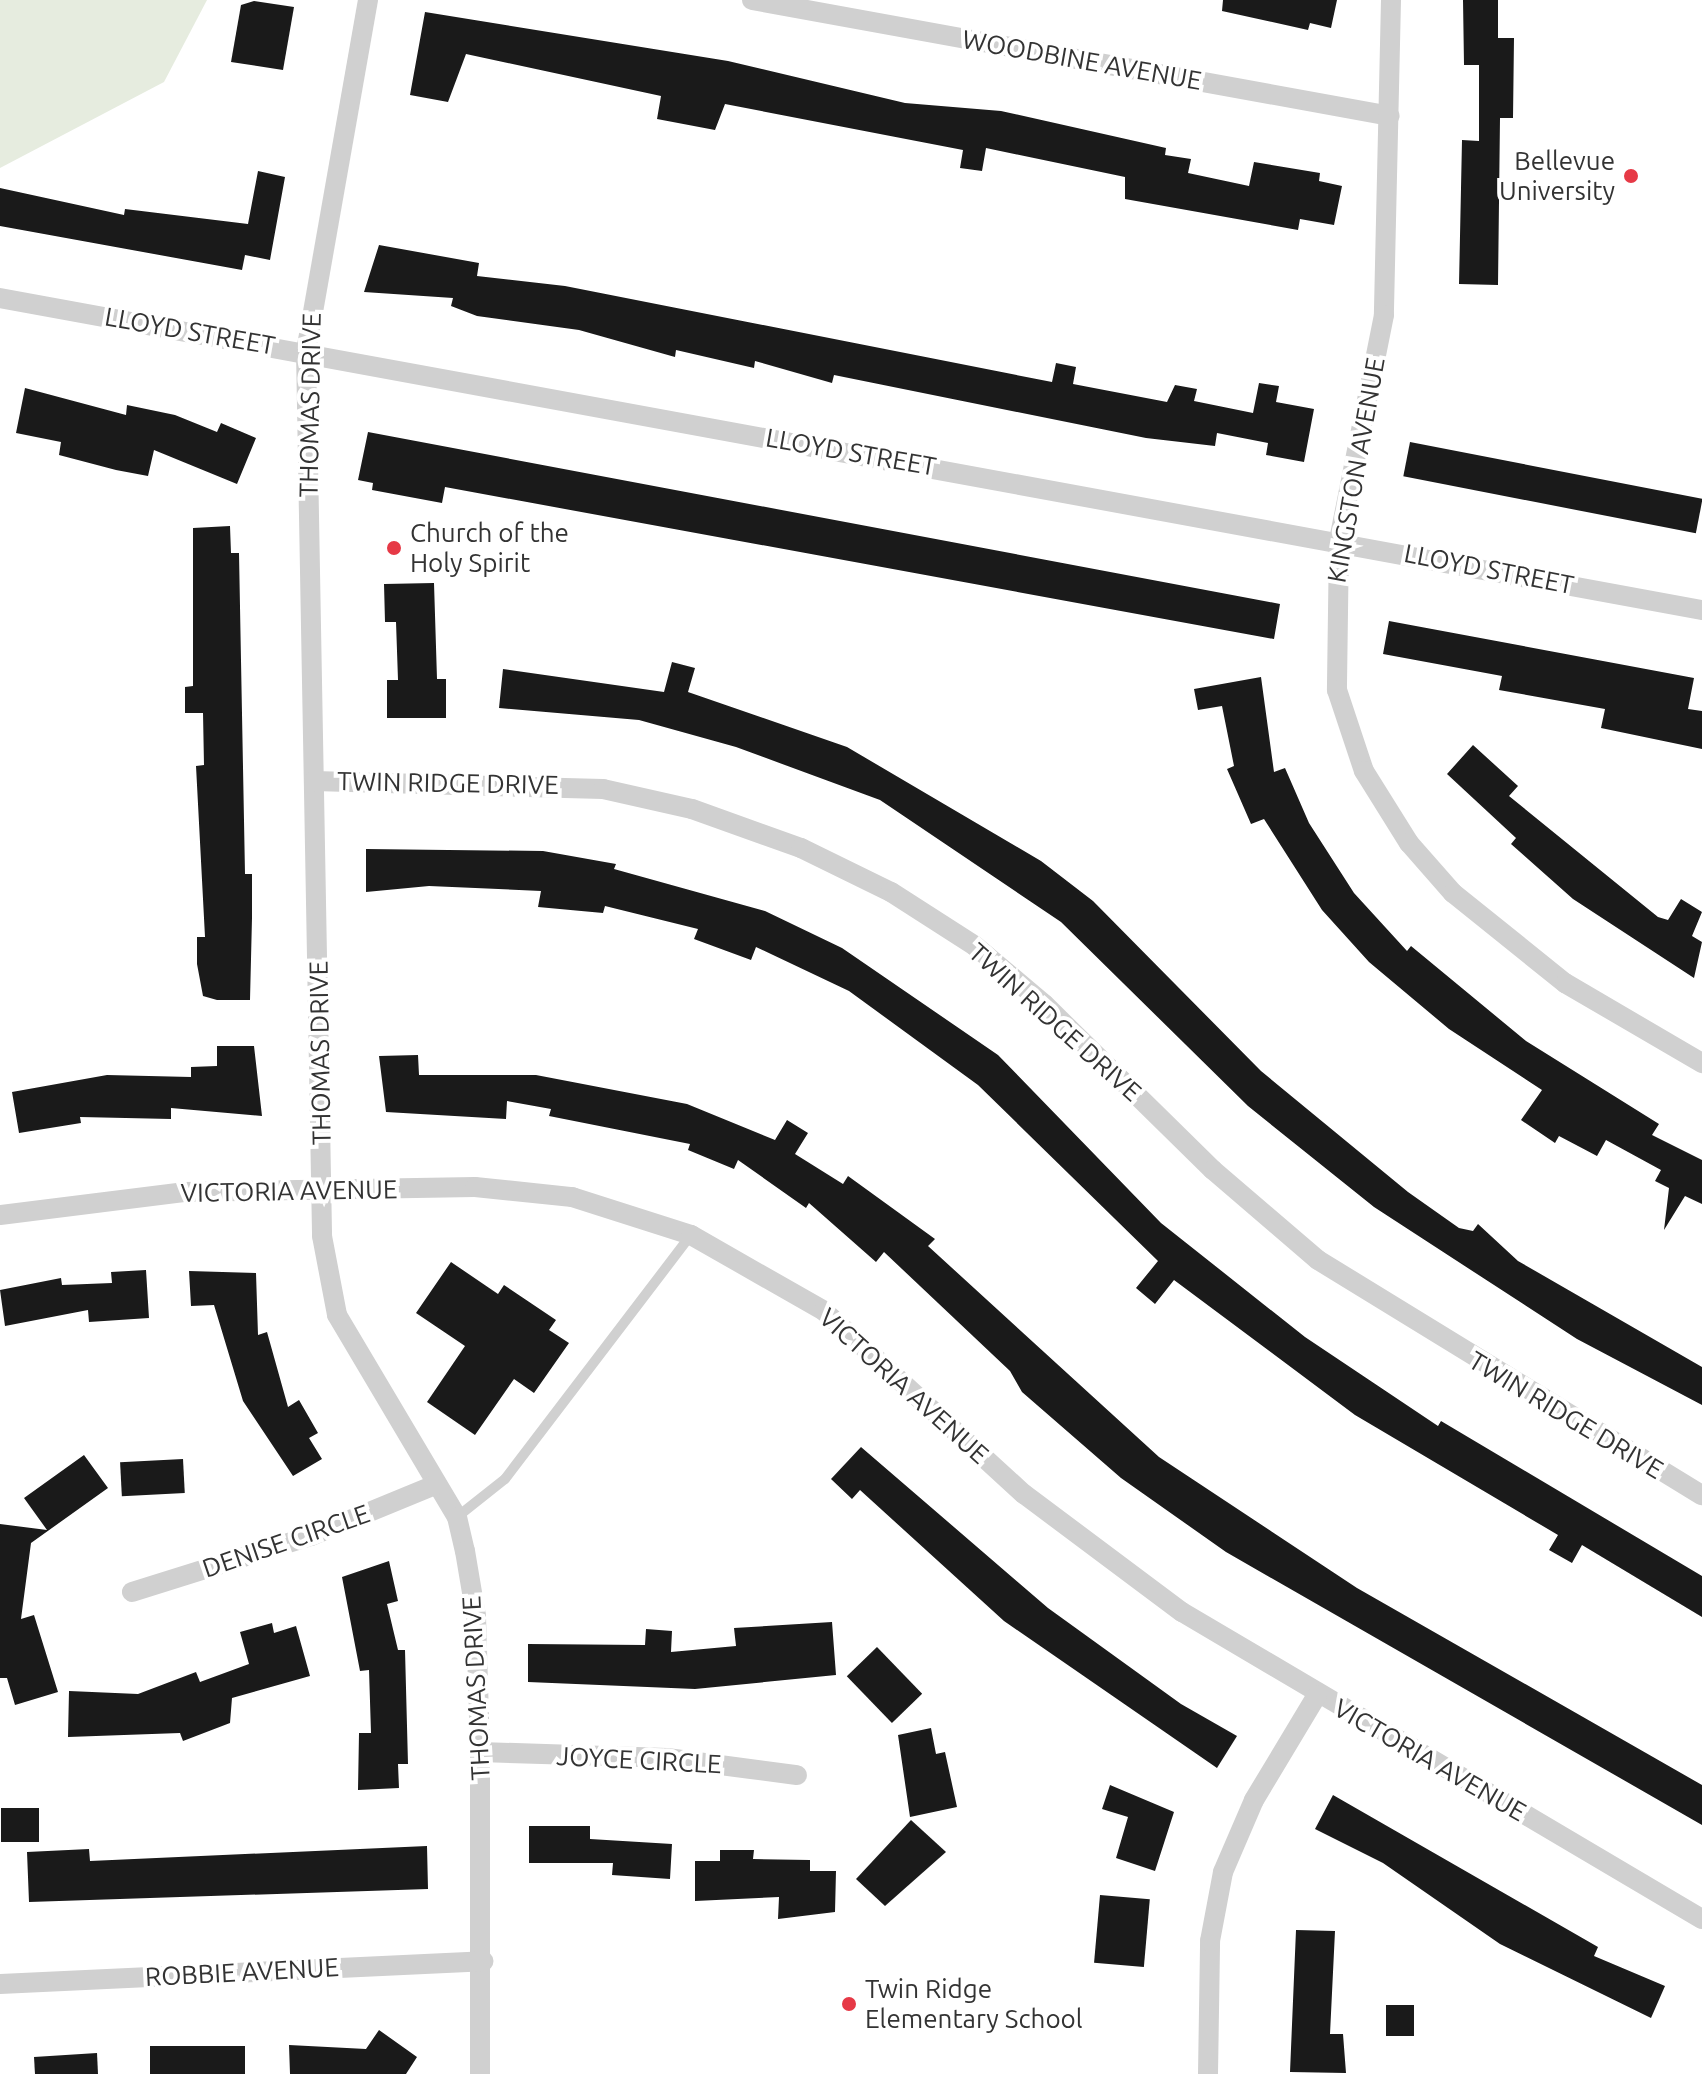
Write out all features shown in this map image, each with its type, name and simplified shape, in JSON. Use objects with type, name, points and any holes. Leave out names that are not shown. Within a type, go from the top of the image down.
[{"type":"street","name":"THOMAS DRIVE","points":[[368,0],[306,351],[326,1273],[337,1315],[457,1517],[476,1616],[483,1961],[480,2074]]},
{"type":"street","name":"WOODBINE AVENUE","points":[[752,0],[1390,116]]},
{"type":"street","name":"KINGSTON AVENUE","points":[[1391,0],[1384,315],[1339,540],[1337,690],[1364,771],[1409,843],[1453,893],[1565,983],[1702,1063]]},
{"type":"street","name":"LLOYD STREET","points":[[0,298],[1339,540],[1702,610]]},
{"type":"street","name":"TWIN RIDGE DRIVE","points":[[314,781],[603,789],[692,809],[801,848],[891,892],[975,946],[1044,1004],[1213,1170],[1318,1260],[1702,1495]]},
{"type":"street","name":"VICTORIA AVENUE","points":[[0,1215],[109,1196],[322,1191],[524,1191],[611,1207],[691,1235],[824,1311],[1095,1550],[1317,1695],[1702,1919]]},
{"type":"street","name":"DENISE CIRCLE","points":[[132,1592],[311,1536],[437,1484]]},
{"type":"street","points":[[1208,2074],[1210,1941],[1223,1872],[1254,1800],[1317,1695]]},
{"type":"street","name":"JOYCE CIRCLE","points":[[480,1752],[667,1758],[797,1775]]},
{"type":"street","name":"ROBBIE AVENUE","points":[[0,1984],[483,1961]]},
{"type":"lane","points":[[457,1517],[505,1479],[691,1235]]},
{"type":"shaded area","points":[[0,0],[207,0],[164,82],[0,168]]},
{"type":"building","points":[[1223,0],[1337,0],[1331,28],[1310,23],[1308,30],[1222,11]]},
{"type":"building","points":[[1463,0],[1498,0],[1498,38],[1514,38],[1513,118],[1500,118],[1498,285],[1459,284],[1462,140],[1479,141],[1479,65],[1464,65]]},
{"type":"building","points":[[254,1],[294,7],[283,70],[231,62],[241,5]]},
{"type":"building","points":[[425,12],[728,61],[905,103],[1001,111],[1166,148],[1165,155],[1191,159],[1188,173],[1249,186],[1254,162],[1320,173],[1319,181],[1342,186],[1334,225],[1300,219],[1298,230],[1125,199],[1125,177],[986,148],[982,171],[960,168],[963,150],[725,104],[715,130],[657,119],[661,96],[466,54],[448,102],[410,95]]},
{"type":"building","points":[[258,171],[285,177],[270,260],[245,255],[242,270],[0,226],[0,188],[124,215],[125,209],[248,224]]},
{"type":"building","points":[[379,245],[479,263],[477,276],[565,286],[1052,382],[1056,363],[1076,367],[1073,384],[1167,402],[1175,385],[1197,389],[1194,401],[1253,413],[1259,383],[1279,386],[1276,402],[1314,409],[1304,462],[1266,455],[1268,443],[1217,433],[1215,446],[1146,438],[834,375],[832,383],[755,361],[754,368],[676,350],[675,357],[579,330],[477,316],[451,306],[453,298],[364,292]]},
{"type":"building","points":[[25,388],[126,415],[127,405],[175,415],[217,432],[221,423],[256,438],[237,484],[154,450],[148,476],[116,470],[59,455],[61,442],[16,433]]},
{"type":"building","points":[[368,432],[1280,604],[1274,639],[445,487],[442,503],[372,490],[373,483],[358,480]]},
{"type":"building","points":[[1410,442],[1702,499],[1696,533],[1403,476]]},
{"type":"building","points":[[230,526],[231,553],[239,553],[245,874],[252,874],[250,1000],[217,1000],[203,996],[197,964],[197,937],[205,937],[196,766],[204,765],[203,713],[185,713],[185,687],[193,686],[193,528]]},
{"type":"building","points":[[434,583],[437,679],[446,679],[446,718],[387,718],[387,680],[398,680],[396,622],[385,622],[384,584]]},
{"type":"building","points":[[1389,621],[1694,678],[1688,709],[1702,711],[1702,749],[1601,728],[1605,709],[1499,690],[1502,676],[1383,654]]},
{"type":"building","points":[[672,662],[695,668],[688,692],[847,747],[1041,861],[1093,901],[1261,1071],[1408,1192],[1459,1228],[1473,1231],[1478,1224],[1518,1261],[1702,1367],[1702,1405],[1577,1339],[1374,1207],[1248,1106],[1061,922],[880,800],[736,747],[639,720],[499,708],[503,669],[664,692]]},
{"type":"building","points":[[1261,677],[1274,772],[1285,768],[1309,823],[1354,893],[1407,951],[1411,946],[1526,1041],[1659,1124],[1652,1135],[1702,1160],[1702,1204],[1685,1196],[1664,1230],[1669,1188],[1655,1181],[1661,1170],[1606,1140],[1597,1156],[1559,1136],[1555,1143],[1521,1120],[1542,1090],[1449,1029],[1369,962],[1322,910],[1264,819],[1251,824],[1227,769],[1234,766],[1222,706],[1198,710],[1194,689]]},
{"type":"building","points":[[1473,745],[1518,786],[1509,796],[1658,917],[1668,920],[1681,899],[1702,912],[1692,936],[1702,942],[1694,978],[1573,899],[1511,844],[1516,838],[1447,774]]},
{"type":"building","points":[[366,849],[543,851],[616,864],[614,869],[765,911],[842,948],[998,1055],[1161,1223],[1305,1337],[1438,1426],[1441,1421],[1702,1576],[1702,1617],[1582,1545],[1572,1563],[1549,1550],[1558,1535],[1355,1415],[1174,1280],[1155,1304],[1136,1288],[1158,1261],[978,1085],[849,991],[756,947],[751,960],[694,939],[698,929],[605,906],[603,913],[538,907],[541,891],[429,886],[366,892]]},
{"type":"building","points":[[217,1046],[254,1046],[262,1116],[171,1108],[171,1119],[80,1117],[81,1123],[19,1133],[12,1092],[107,1075],[191,1077],[191,1067],[217,1066]]},
{"type":"building","points":[[418,1055],[419,1075],[536,1075],[687,1104],[775,1140],[787,1120],[808,1133],[795,1154],[843,1184],[848,1176],[935,1239],[928,1246],[1159,1457],[1357,1588],[1702,1785],[1702,1825],[1226,1552],[1121,1478],[1022,1392],[1010,1371],[884,1252],[876,1262],[809,1203],[806,1208],[738,1160],[734,1169],[688,1150],[690,1144],[549,1116],[551,1109],[507,1101],[506,1119],[386,1112],[379,1056]]},
{"type":"building","points":[[451,1262],[498,1294],[504,1285],[556,1320],[549,1330],[569,1343],[534,1393],[514,1379],[475,1435],[427,1402],[465,1346],[416,1313]]},
{"type":"building","points":[[146,1270],[149,1318],[89,1322],[88,1310],[5,1326],[0,1290],[61,1278],[62,1285],[112,1283],[111,1272]]},
{"type":"building","points":[[189,1271],[256,1273],[258,1335],[267,1332],[288,1407],[299,1400],[318,1433],[309,1438],[322,1459],[293,1476],[243,1401],[214,1305],[191,1306]]},
{"type":"building","points":[[861,1447],[1048,1608],[1181,1704],[1237,1736],[1217,1768],[1004,1621],[860,1490],[852,1499],[831,1479]]},
{"type":"building","points":[[84,1455],[108,1488],[31,1543],[21,1619],[34,1615],[58,1692],[15,1705],[7,1678],[0,1678],[0,1524],[47,1530],[24,1498]]},
{"type":"building","points":[[183,1459],[185,1493],[122,1496],[120,1462]]},
{"type":"building","points":[[389,1561],[398,1601],[387,1604],[398,1650],[405,1650],[408,1764],[398,1764],[399,1788],[358,1790],[359,1733],[371,1733],[369,1670],[360,1671],[342,1577]]},
{"type":"building","points":[[832,1622],[836,1675],[695,1689],[528,1682],[528,1644],[645,1645],[646,1629],[672,1631],[671,1652],[736,1646],[734,1628]]},
{"type":"building","points":[[272,1623],[274,1633],[296,1626],[310,1676],[232,1698],[230,1723],[183,1741],[180,1733],[68,1737],[69,1691],[138,1694],[196,1672],[200,1682],[249,1664],[240,1632]]},
{"type":"building","points":[[877,1647],[922,1694],[892,1723],[847,1676]]},
{"type":"building","points":[[931,1728],[936,1754],[945,1752],[957,1807],[910,1817],[898,1735]]},
{"type":"building","points":[[1110,1785],[1174,1812],[1155,1871],[1116,1858],[1128,1817],[1102,1809]]},
{"type":"building","points":[[1333,1795],[1598,1947],[1594,1956],[1665,1986],[1651,2018],[1500,1944],[1383,1863],[1315,1829]]},
{"type":"building","points":[[1,1808],[39,1808],[39,1842],[1,1842]]},
{"type":"building","points":[[911,1820],[946,1852],[885,1906],[856,1879]]},
{"type":"building","points":[[529,1826],[590,1826],[590,1839],[672,1844],[670,1879],[612,1875],[613,1863],[529,1863]]},
{"type":"building","points":[[427,1846],[428,1889],[29,1902],[27,1852],[89,1849],[90,1861]]},
{"type":"building","points":[[720,1850],[754,1850],[753,1859],[810,1860],[810,1871],[836,1871],[835,1912],[778,1919],[779,1897],[695,1901],[695,1861],[720,1861]]},
{"type":"building","points":[[1100,1895],[1150,1899],[1144,1967],[1094,1963]]},
{"type":"building","points":[[1296,1930],[1335,1931],[1330,2034],[1343,2034],[1346,2073],[1290,2072]]},
{"type":"building","points":[[1386,2005],[1414,2005],[1414,2036],[1386,2036]]},
{"type":"building","points":[[379,2030],[417,2057],[406,2074],[290,2074],[289,2045],[366,2049]]},
{"type":"building","points":[[150,2046],[245,2046],[245,2074],[150,2074]]},
{"type":"building","points":[[97,2053],[98,2074],[35,2074],[34,2057]]},
{"type":"place","name":"Bellevue University","points":[[1631,176]]},
{"type":"place","name":"Church of the Holy Spirit","points":[[394,548]]},
{"type":"place","name":"Twin Ridge Elementary School","points":[[849,2004]]}]
